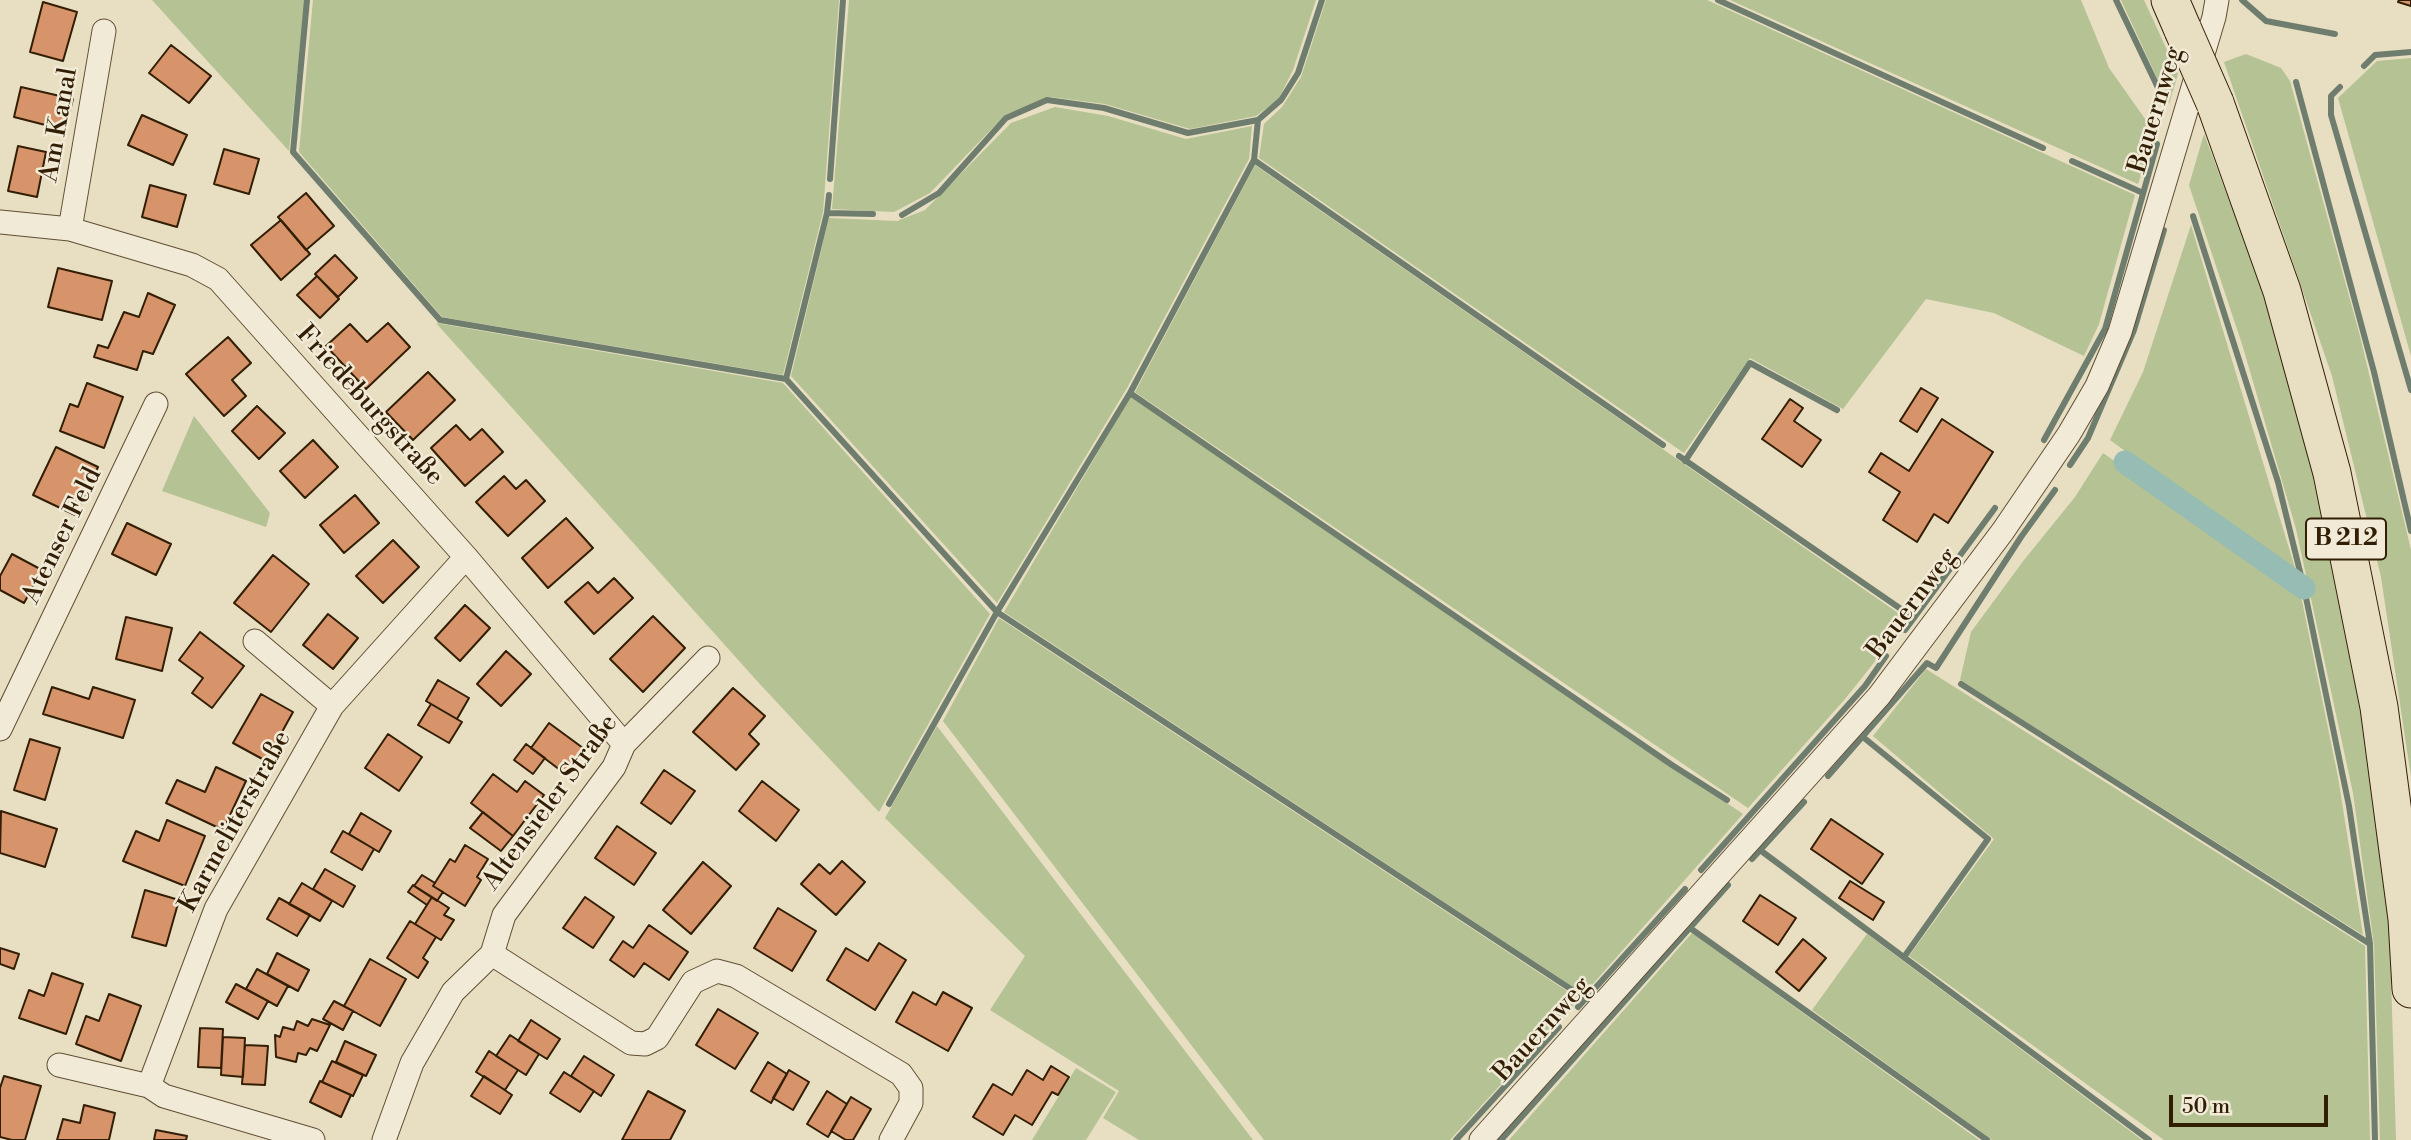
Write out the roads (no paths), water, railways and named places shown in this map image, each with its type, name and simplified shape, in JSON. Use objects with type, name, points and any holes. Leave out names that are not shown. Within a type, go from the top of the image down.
[{"type":"main road","name":"B 212","points":[[2176,15],[2215,103],[2282,291],[2332,473],[2379,707],[2406,906],[2411,989]]},
{"type":"street","name":"Bauernweg","points":[[1481,1140],[1879,696],[2003,531],[2069,434],[2097,386],[2120,332],[2214,18],[2217,0]]},
{"type":"street","name":"Am Kanal","points":[[70,229],[104,31]]},
{"type":"street","name":"Friedeburgstraße","points":[[0,222],[70,229],[192,265],[218,279],[466,557],[624,744]]},
{"type":"street","name":"Atenser Feld","points":[[0,729],[156,404]]},
{"type":"street","name":"Karmeliterstraße","points":[[149,1086],[216,909],[332,706],[466,557]]},
{"type":"street","points":[[254,641],[332,706]]},
{"type":"street","name":"Altensieler Straße","points":[[384,1140],[412,1063],[453,992],[492,954],[504,915],[614,767],[624,744],[708,658]]},
{"type":"street","points":[[492,954],[631,1044],[645,1044],[657,1038],[693,982],[717,971],[736,976],[901,1074],[911,1088],[911,1103],[891,1140]]},
{"type":"street","points":[[59,1065],[149,1086],[164,1096],[313,1140]]},
{"type":"waterway","points":[[307,0],[293,152],[440,320],[786,379]]},
{"type":"waterway","points":[[830,179],[843,0]]},
{"type":"waterway","points":[[902,215],[939,193],[1006,118],[1047,100],[1104,108],[1188,133],[1258,120],[1281,100],[1298,73],[1322,0]]},
{"type":"waterway","points":[[1718,0],[2043,148]]},
{"type":"waterway","points":[[2116,0],[2161,94]]},
{"type":"waterway","points":[[2242,0],[2266,21],[2335,34]]},
{"type":"waterway","points":[[2364,66],[2375,55],[2411,52]]},
{"type":"waterway","points":[[2296,82],[2374,372],[2411,531]]},
{"type":"waterway","points":[[2340,87],[2331,96],[2331,115],[2411,390]]},
{"type":"waterway","points":[[889,804],[997,612],[1130,393],[1254,160],[1258,120]]},
{"type":"waterway","points":[[2044,440],[2105,329],[2157,144]]},
{"type":"waterway","points":[[1254,160],[1663,445]]},
{"type":"waterway","points":[[2072,161],[2143,193]]},
{"type":"waterway","points":[[829,195],[827,213],[786,379],[997,612],[1586,999]]},
{"type":"waterway","points":[[827,213],[873,214]]},
{"type":"waterway","points":[[2193,216],[2278,482],[2304,588],[2349,806],[2370,944],[2375,1140]]},
{"type":"waterway","points":[[2070,465],[2088,438],[2134,330],[2164,230]]},
{"type":"waterway","points":[[1685,461],[1750,363],[1837,410]]},
{"type":"waterway","points":[[1130,393],[1727,800]]},
{"type":"waterway","points":[[1679,456],[1914,618]]},
{"type":"waterway","points":[[2125,462],[2304,588]]},
{"type":"waterway","points":[[1828,776],[1927,663],[1936,668],[2021,537],[2055,490]]},
{"type":"waterway","points":[[1905,630],[1995,508]]},
{"type":"waterway","points":[[1701,870],[1865,686],[1886,656]]},
{"type":"waterway","points":[[1961,684],[2370,944]]},
{"type":"waterway","points":[[1863,737],[1988,839],[1904,957]]},
{"type":"waterway","points":[[1752,859],[1804,802]]},
{"type":"waterway","points":[[1760,850],[2149,1140]]},
{"type":"waterway","points":[[1501,1140],[1728,885]]},
{"type":"waterway","points":[[1578,1007],[1685,889]]},
{"type":"waterway","points":[[1690,928],[1987,1140]]},
{"type":"waterway","points":[[1456,1140],[1559,1027]]}]
